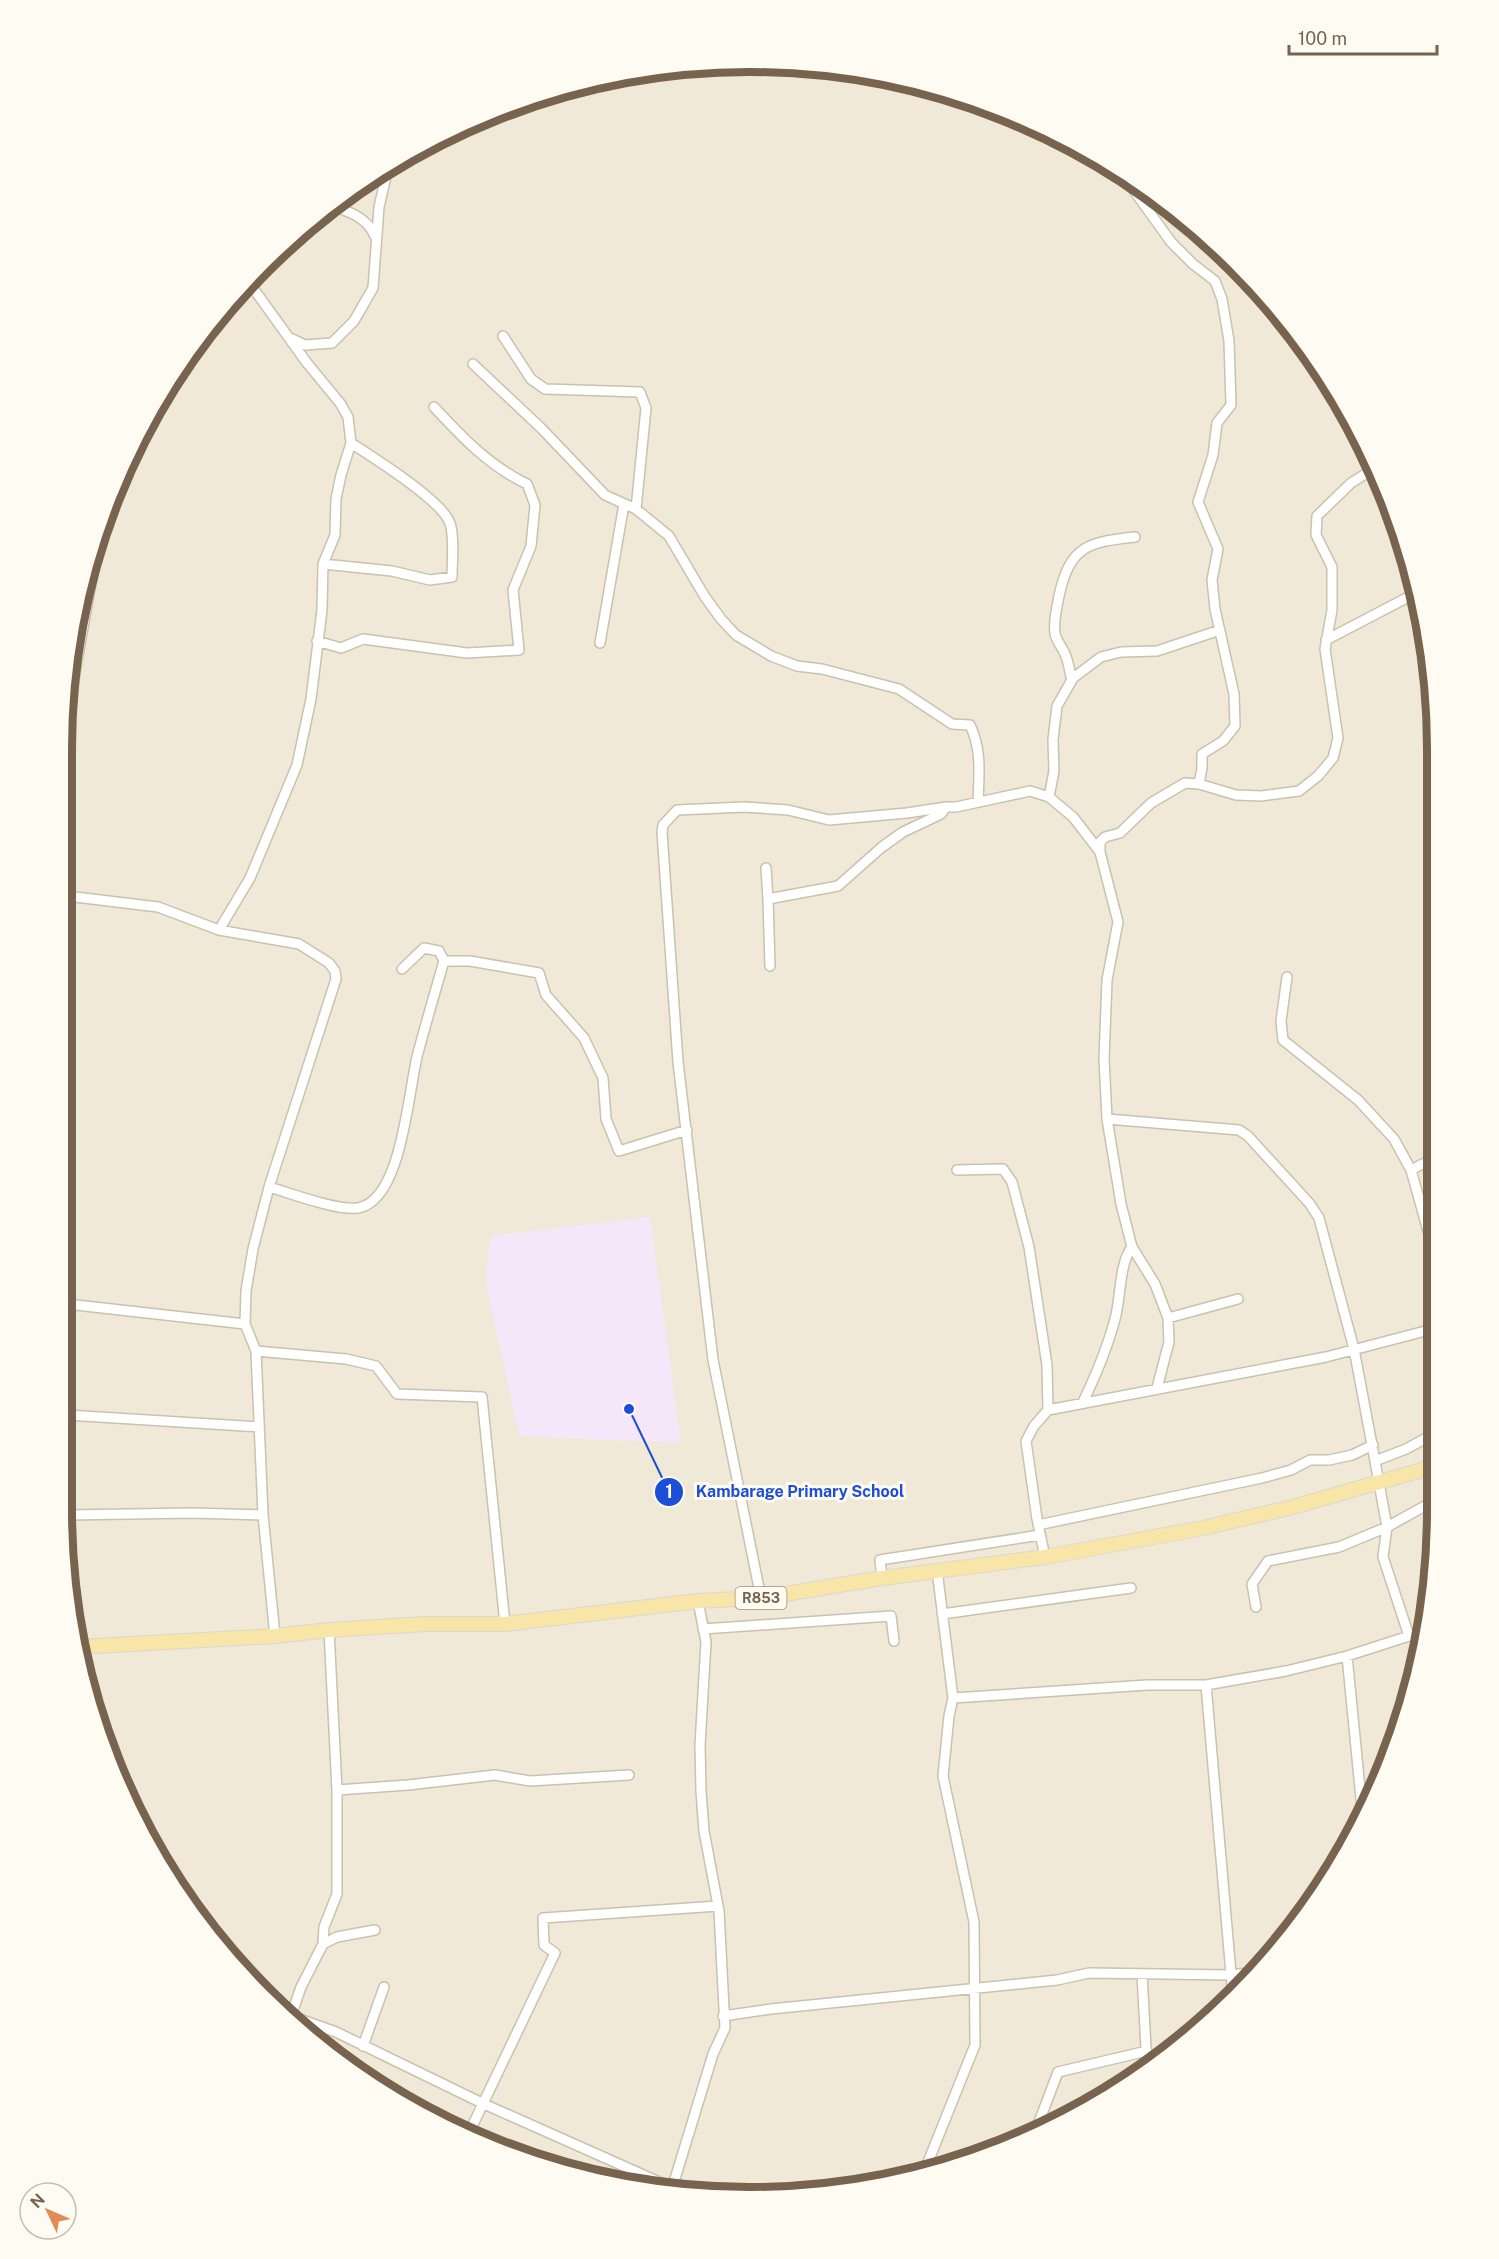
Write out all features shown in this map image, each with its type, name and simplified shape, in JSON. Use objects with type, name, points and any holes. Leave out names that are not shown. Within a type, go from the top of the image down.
[{"type":"main road","name":"R853","points":[[86,1647],[274,1636],[425,1624],[505,1624],[698,1601],[762,1598],[937,1570],[1045,1557],[1203,1527],[1293,1507],[1427,1468]]},
{"type":"street","points":[[289,337],[305,345],[332,343],[354,321],[373,288],[379,207],[386,178]]},
{"type":"street","points":[[1136,193],[1171,242],[1193,264],[1215,281],[1222,299],[1229,341],[1231,405],[1217,423],[1213,455],[1198,502],[1218,549],[1212,580],[1234,694],[1235,726],[1223,741],[1202,754],[1199,784]]},
{"type":"street","points":[[341,209],[364,220],[372,228],[376,237]]},
{"type":"street","points":[[219,930],[250,878],[297,765],[311,699],[322,610],[323,564],[335,535],[336,499],[351,443],[348,417],[340,403],[307,363],[254,287]]},
{"type":"street","points":[[503,336],[531,379],[545,388],[640,392],[646,408],[636,509]]},
{"type":"street","points":[[473,364],[541,428],[605,495],[636,509],[669,536],[705,597],[736,635],[771,656],[797,666],[822,669],[899,689],[952,724],[970,725],[976,738],[980,761],[978,802]]},
{"type":"street","points":[[317,641],[341,648],[363,639],[467,653],[519,650],[513,590],[531,546],[535,505],[527,484],[504,473],[480,454],[434,407]]},
{"type":"street","points":[[323,564],[392,571],[430,579],[452,577],[450,521],[431,500],[381,462],[351,443]]},
{"type":"street","points":[[1157,1388],[1170,1342],[1168,1318],[1155,1284],[1132,1247],[1120,1204],[1107,1119],[1104,1059],[1107,980],[1118,922],[1100,852],[1100,842],[1105,837],[1120,833],[1163,794],[1185,783],[1199,784],[1236,795],[1270,795],[1299,791],[1328,766],[1333,759],[1338,738],[1325,649],[1332,610],[1332,567],[1316,535],[1317,516],[1351,483],[1367,473]]},
{"type":"street","points":[[600,643],[624,504]]},
{"type":"street","points":[[1073,678],[1068,660],[1055,632],[1055,619],[1063,578],[1069,565],[1087,546],[1105,540],[1135,537]]},
{"type":"street","points":[[1326,640],[1409,597]]},
{"type":"street","points":[[1049,797],[1054,771],[1053,740],[1057,706],[1073,678],[1101,657],[1121,652],[1157,651],[1220,630]]},
{"type":"street","points":[[762,1598],[713,1360],[678,1062],[663,825],[677,810],[744,807],[788,810],[829,820],[956,807],[1030,791],[1049,797],[1073,817],[1100,852]]},
{"type":"street","points":[[768,899],[838,886],[882,847],[903,832],[941,814],[946,807]]},
{"type":"street","points":[[766,868],[770,966]]},
{"type":"street","points":[[72,896],[158,907],[219,930],[299,944],[329,963],[335,971],[336,979],[269,1187],[253,1249],[246,1290],[245,1324],[256,1351],[263,1515],[274,1636]]},
{"type":"street","points":[[269,1187],[336,1206],[356,1208],[377,1198],[383,1189],[403,1136],[417,1056],[444,961],[439,951],[424,948],[402,969]]},
{"type":"street","points":[[444,961],[470,961],[539,973],[546,995],[585,1038],[603,1078],[606,1119],[619,1151],[687,1130]]},
{"type":"street","points":[[1287,977],[1281,1021],[1283,1040],[1358,1100],[1394,1139],[1411,1170],[1427,1227]]},
{"type":"street","points":[[1107,1119],[1239,1130],[1248,1136],[1310,1204],[1319,1218],[1354,1349],[1373,1445],[1387,1527],[1383,1557],[1409,1636]]},
{"type":"street","points":[[1411,1170],[1427,1162]]},
{"type":"street","points":[[957,1170],[1003,1169],[1012,1182],[1029,1247],[1047,1365],[1048,1410]]},
{"type":"street","points":[[1083,1402],[1104,1358],[1115,1318],[1124,1266],[1132,1247]]},
{"type":"street","points":[[1168,1318],[1238,1299]]},
{"type":"street","points":[[72,1304],[245,1324]]},
{"type":"street","points":[[1045,1557],[1026,1441],[1034,1426],[1048,1410],[1326,1357],[1427,1331]]},
{"type":"street","points":[[256,1351],[346,1359],[376,1366],[397,1394],[482,1397],[505,1624]]},
{"type":"street","points":[[72,1415],[259,1427]]},
{"type":"street","points":[[1375,1461],[1427,1438]]},
{"type":"street","points":[[1038,1525],[1262,1478],[1291,1470],[1310,1460],[1329,1460],[1352,1455],[1373,1445]]},
{"type":"street","points":[[1256,1606],[1252,1584],[1268,1561],[1339,1547],[1387,1527],[1427,1505]]},
{"type":"street","points":[[72,1515],[192,1513],[263,1515]]},
{"type":"street","points":[[882,1578],[880,1560],[1040,1535]]},
{"type":"street","points":[[928,2163],[975,2045],[974,1922],[944,1776],[949,1716],[953,1698],[937,1570]]},
{"type":"street","points":[[942,1614],[1131,1588]]},
{"type":"street","points":[[674,2183],[712,2054],[725,2028],[718,1906],[704,1831],[700,1791],[700,1745],[706,1642],[698,1601]]},
{"type":"street","points":[[703,1629],[891,1616],[894,1641]]},
{"type":"street","points":[[293,2010],[323,1944],[324,1927],[337,1894],[336,1790],[329,1630]]},
{"type":"street","points":[[953,1698],[1147,1685],[1206,1685],[1286,1671],[1347,1656],[1415,1635]]},
{"type":"street","points":[[1347,1656],[1361,1800]]},
{"type":"street","points":[[1206,1685],[1231,1986]]},
{"type":"street","points":[[336,1790],[495,1775],[530,1781],[629,1775]]},
{"type":"street","points":[[472,2127],[555,1953],[544,1945],[543,1917],[718,1906]]},
{"type":"street","points":[[323,1944],[337,1937],[375,1930]]},
{"type":"street","points":[[723,2016],[771,2009],[1057,1980],[1089,1973],[1230,1976],[1242,1974]]},
{"type":"street","points":[[1142,1974],[1147,2058]]},
{"type":"street","points":[[363,2046],[384,1987]]},
{"type":"street","points":[[312,2026],[363,2046],[648,2179]]},
{"type":"street","points":[[1039,2121],[1058,2073],[1147,2051]]},
{"type":"shaded area","points":[[705,73],[794,73],[838,78],[925,95],[967,108],[1049,142],[1088,163],[1126,186],[1196,240],[1229,270],[1287,337],[1313,373],[1357,450],[1391,532],[1404,574],[1414,617],[1426,705],[1427,1510],[1426,1554],[1421,1598],[1404,1685],[1391,1727],[1357,1809],[1313,1886],[1259,1956],[1229,1989],[1196,2019],[1126,2073],[1049,2117],[967,2151],[925,2164],[882,2174],[794,2186],[705,2186],[617,2174],[532,2151],[450,2117],[373,2073],[337,2047],[270,1989],[212,1922],[186,1886],[142,1809],[108,1727],[85,1642],[73,1554],[72,750],[73,705],[78,661],[95,574],[108,532],[142,450],[186,373],[240,303],[270,270],[337,212],[373,186],[450,142],[532,108],[574,95],[617,85]]},
{"type":"shaded area","points":[[650,1217],[681,1443],[519,1436],[485,1279],[491,1236]]},
{"type":"place","name":"Kambarage Primary School","points":[[629,1409]]}]
